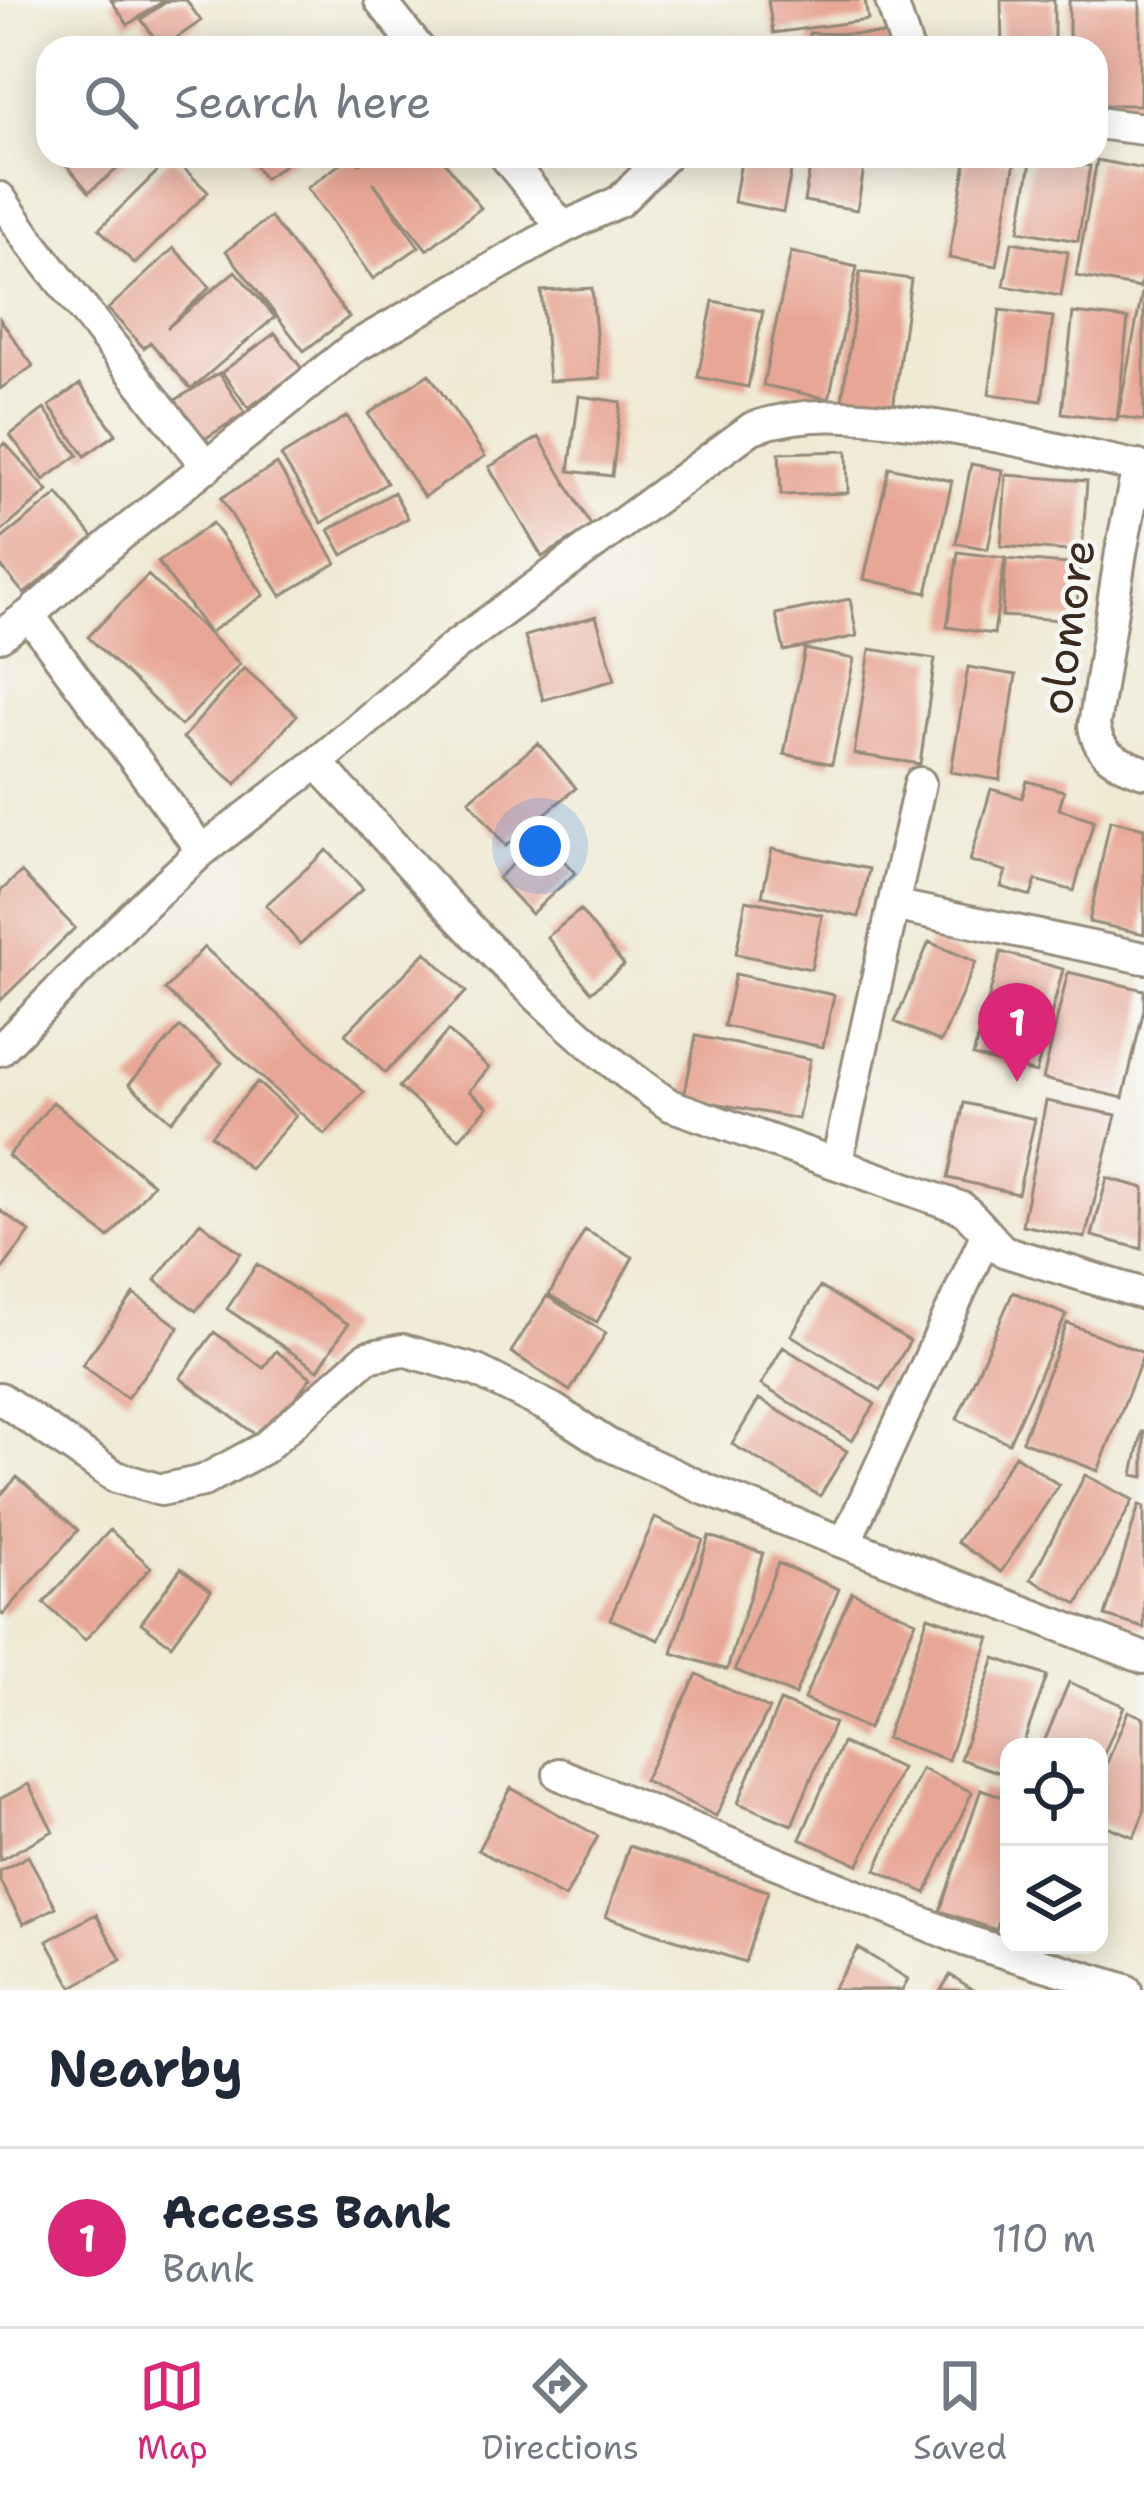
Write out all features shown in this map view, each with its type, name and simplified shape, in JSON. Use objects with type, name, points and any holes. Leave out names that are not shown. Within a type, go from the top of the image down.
[{"type":"street","points":[[380,0],[408,36]]},
{"type":"street","points":[[891,0],[903,36]]},
{"type":"street","points":[[1108,124],[1144,129]]},
{"type":"street","points":[[514,168],[562,228]]},
{"type":"street","points":[[0,636],[353,348],[562,228],[620,201],[653,168]]},
{"type":"street","points":[[0,198],[207,467]]},
{"type":"street","points":[[0,1050],[202,851],[317,763],[455,646],[752,428],[772,421],[843,414],[962,428],[1141,467]]},
{"type":"street","name":"olomore","points":[[1141,467],[1120,552],[1094,726],[1097,743],[1110,759],[1144,772]]},
{"type":"street","points":[[29,615],[202,851]]},
{"type":"street","points":[[317,763],[521,981],[636,1082],[670,1105],[962,1208],[1003,1251],[1144,1294]]},
{"type":"street","points":[[837,1162],[920,783]]},
{"type":"street","points":[[893,905],[1144,958]]},
{"type":"street","points":[[845,1543],[986,1235]]},
{"type":"street","points":[[0,1398],[116,1477],[161,1490],[203,1481],[264,1448],[367,1358],[403,1350],[477,1371],[553,1408],[609,1445],[707,1490],[1144,1658]]},
{"type":"street","points":[[559,1774],[967,1941],[1126,1990]]},
{"type":"building","points":[[111,0],[165,0],[128,25]]},
{"type":"building","points":[[169,0],[186,0],[201,21],[179,36],[153,36],[141,19]]},
{"type":"building","points":[[768,0],[865,0],[868,20],[773,33]]},
{"type":"building","points":[[1001,0],[1054,0],[1054,36],[1002,36]]},
{"type":"building","points":[[1069,0],[1140,0],[1140,105],[1108,105],[1108,36],[1069,36]]},
{"type":"building","points":[[809,33],[894,35],[894,36]]},
{"type":"building","points":[[1108,162],[1144,169],[1140,288],[1076,276],[1096,168],[1108,168]]},
{"type":"building","points":[[69,168],[118,168],[89,192]]},
{"type":"building","points":[[161,168],[183,168],[208,192],[135,264],[99,229]]},
{"type":"building","points":[[256,168],[280,168],[264,179]]},
{"type":"building","points":[[334,168],[449,168],[481,208],[427,250],[373,182],[419,247],[373,279],[307,188]]},
{"type":"building","points":[[740,168],[792,168],[783,212],[734,202]]},
{"type":"building","points":[[810,168],[864,168],[857,210],[804,201]]},
{"type":"building","points":[[965,168],[1014,168],[997,266],[949,258]]},
{"type":"building","points":[[1030,168],[1090,168],[1078,241],[1019,231]]},
{"type":"building","points":[[270,217],[349,317],[304,351],[226,251]]},
{"type":"building","points":[[1012,242],[1068,252],[1061,296],[1004,286]]},
{"type":"building","points":[[174,248],[210,287],[167,328],[235,271],[275,317],[191,389],[150,342],[144,348],[108,309]]},
{"type":"building","points":[[791,252],[857,267],[829,399],[763,385]]},
{"type":"building","points":[[860,272],[911,279],[893,408],[842,401]]},
{"type":"building","points":[[592,288],[600,378],[549,381],[541,291]]},
{"type":"building","points":[[1144,293],[1144,421],[1118,416]]},
{"type":"building","points":[[713,301],[763,311],[748,387],[698,377]]},
{"type":"building","points":[[1000,310],[1053,317],[1042,401],[989,394]]},
{"type":"building","points":[[1073,313],[1128,319],[1117,420],[1062,413]]},
{"type":"building","points":[[0,319],[33,366],[0,389]]},
{"type":"building","points":[[275,333],[302,369],[248,408],[222,372]]},
{"type":"building","points":[[219,373],[245,413],[200,442],[174,401]]},
{"type":"building","points":[[429,374],[485,456],[424,497],[368,414]]},
{"type":"building","points":[[80,384],[116,434],[85,456],[49,406]]},
{"type":"building","points":[[579,396],[621,402],[612,476],[569,471]]},
{"type":"building","points":[[44,409],[78,455],[44,480],[10,435]]},
{"type":"building","points":[[347,416],[387,483],[322,523],[281,456]]},
{"type":"building","points":[[539,437],[592,527],[542,557],[489,467]]},
{"type":"building","points":[[5,443],[48,491],[0,533],[0,447]]},
{"type":"building","points":[[847,451],[848,493],[781,495],[779,453]]},
{"type":"building","points":[[277,464],[336,563],[281,596],[221,498]]},
{"type":"building","points":[[971,464],[1003,470],[988,549],[956,543]]},
{"type":"building","points":[[889,467],[952,481],[927,593],[864,579]]},
{"type":"building","points":[[1006,475],[1087,481],[1082,552],[1001,546]]},
{"type":"building","points":[[394,492],[408,518],[343,555],[329,530]]},
{"type":"building","points":[[58,494],[94,538],[24,594],[0,565],[0,540]]},
{"type":"building","points":[[212,523],[264,595],[209,633],[158,562]]},
{"type":"building","points":[[958,552],[1005,558],[994,634],[947,627]]},
{"type":"building","points":[[1006,559],[1080,565],[1076,621],[1002,616]]},
{"type":"building","points":[[148,575],[240,664],[181,726],[88,637]]},
{"type":"building","points":[[850,599],[857,636],[784,651],[776,614]]},
{"type":"building","points":[[596,616],[615,680],[543,700],[525,636]]},
{"type":"building","points":[[805,649],[854,659],[832,764],[784,754]]},
{"type":"building","points":[[870,649],[935,659],[920,764],[854,754]]},
{"type":"building","points":[[968,667],[1016,675],[1000,780],[951,772]]},
{"type":"building","points":[[244,668],[297,715],[236,784],[183,738]]},
{"type":"building","points":[[538,743],[576,788],[506,846],[469,800]]},
{"type":"building","points":[[1027,781],[1064,791],[1059,809],[1094,820],[1074,891],[1036,880],[1031,896],[1001,887],[1006,871],[970,861],[991,789],[1022,798]]},
{"type":"building","points":[[1110,820],[1144,828],[1144,934],[1089,922]]},
{"type":"building","points":[[542,837],[575,873],[531,914],[498,878]]},
{"type":"building","points":[[772,849],[869,869],[859,917],[762,896]]},
{"type":"building","points":[[327,850],[363,889],[300,944],[266,905]]},
{"type":"building","points":[[21,872],[75,928],[0,1001],[0,892]]},
{"type":"building","points":[[746,900],[822,915],[811,969],[736,954]]},
{"type":"building","points":[[580,910],[624,965],[591,992],[547,937]]},
{"type":"building","points":[[929,942],[976,962],[941,1042],[895,1022]]},
{"type":"building","points":[[204,947],[364,1092],[325,1135],[165,990]]},
{"type":"building","points":[[426,952],[466,992],[385,1073],[345,1034]]},
{"type":"building","points":[[1001,952],[1063,969],[1036,1073],[973,1056]]},
{"type":"building","points":[[1068,972],[1144,990],[1144,1009],[1123,1098],[1043,1079]]},
{"type":"building","points":[[735,974],[834,995],[823,1047],[724,1026]]},
{"type":"building","points":[[180,1027],[222,1063],[171,1121],[129,1084]]},
{"type":"building","points":[[448,1031],[489,1068],[469,1091],[488,1107],[459,1139],[399,1087]]},
{"type":"building","points":[[696,1036],[810,1059],[798,1119],[684,1097]]},
{"type":"building","points":[[257,1082],[296,1116],[250,1169],[211,1135]]},
{"type":"building","points":[[1046,1101],[1116,1115],[1085,1238],[1022,1225]]},
{"type":"building","points":[[53,1102],[153,1184],[109,1238],[8,1156]]},
{"type":"building","points":[[964,1103],[1035,1119],[1018,1194],[948,1178]]},
{"type":"building","points":[[1107,1178],[1144,1188],[1142,1249],[1092,1236]]},
{"type":"building","points":[[0,1210],[30,1232],[0,1272]]},
{"type":"building","points":[[200,1222],[241,1253],[196,1311],[155,1280]]},
{"type":"building","points":[[585,1230],[633,1257],[597,1322],[549,1295]]},
{"type":"building","points":[[257,1264],[348,1324],[318,1370],[227,1309]]},
{"type":"building","points":[[820,1287],[910,1341],[881,1390],[791,1335]]},
{"type":"building","points":[[1013,1292],[1066,1315],[1009,1443],[957,1419]]},
{"type":"building","points":[[134,1294],[179,1327],[127,1398],[82,1365]]},
{"type":"building","points":[[547,1296],[606,1333],[570,1391],[511,1352]]},
{"type":"building","points":[[1067,1323],[1144,1353],[1098,1471],[1022,1441]]},
{"type":"building","points":[[214,1332],[263,1368],[276,1351],[311,1377],[264,1441],[180,1378]]},
{"type":"building","points":[[783,1347],[875,1404],[852,1441],[761,1385]]},
{"type":"building","points":[[759,1399],[847,1451],[820,1496],[732,1444]]},
{"type":"building","points":[[1144,1432],[1144,1477],[1133,1475]]},
{"type":"building","points":[[1015,1455],[1059,1485],[1001,1572],[957,1542]]},
{"type":"building","points":[[1085,1475],[1133,1500],[1078,1604],[1031,1579]]},
{"type":"building","points":[[17,1477],[78,1530],[3,1615],[0,1496]]},
{"type":"building","points":[[1139,1505],[1144,1507],[1144,1628],[1105,1616]]},
{"type":"building","points":[[655,1518],[703,1540],[659,1640],[610,1619]]},
{"type":"building","points":[[110,1530],[151,1567],[85,1640],[44,1603]]},
{"type":"building","points":[[709,1536],[763,1553],[727,1670],[672,1653]]},
{"type":"building","points":[[778,1563],[839,1589],[795,1695],[735,1670]]},
{"type":"building","points":[[181,1568],[211,1591],[171,1645],[141,1623]]},
{"type":"building","points":[[852,1592],[916,1621],[868,1729],[804,1699]]},
{"type":"building","points":[[928,1616],[990,1638],[948,1760],[886,1738]]},
{"type":"building","points":[[995,1658],[1047,1676],[1025,1738],[1000,1738],[1000,1773],[960,1759]]},
{"type":"building","points":[[697,1674],[769,1709],[716,1816],[644,1780]]},
{"type":"building","points":[[1069,1682],[1124,1706],[1108,1744],[1108,1738],[1046,1738]]},
{"type":"building","points":[[780,1701],[834,1723],[792,1825],[738,1803]]},
{"type":"building","points":[[1128,1711],[1144,1718],[1144,1812],[1134,1837],[1108,1827],[1108,1761]]},
{"type":"building","points":[[842,1743],[901,1768],[859,1865],[800,1839]]},
{"type":"building","points":[[921,1769],[972,1792],[926,1893],[876,1870]]},
{"type":"building","points":[[28,1784],[53,1831],[0,1860],[0,1799]]},
{"type":"building","points":[[511,1788],[598,1836],[565,1898],[478,1850]]},
{"type":"building","points":[[981,1789],[1000,1796],[1000,1918],[996,1930],[940,1911]]},
{"type":"building","points":[[629,1846],[768,1891],[745,1962],[606,1917]]},
{"type":"building","points":[[28,1856],[56,1907],[23,1924],[0,1881],[0,1871]]},
{"type":"building","points":[[96,1914],[121,1960],[72,1987],[47,1941]]},
{"type":"building","points":[[858,1948],[908,1979],[902,1990],[832,1990]]},
{"type":"building","points":[[950,1975],[974,1990],[941,1990]]},
{"type":"place","name":"Access Bank","points":[[1017,1082]]}]
